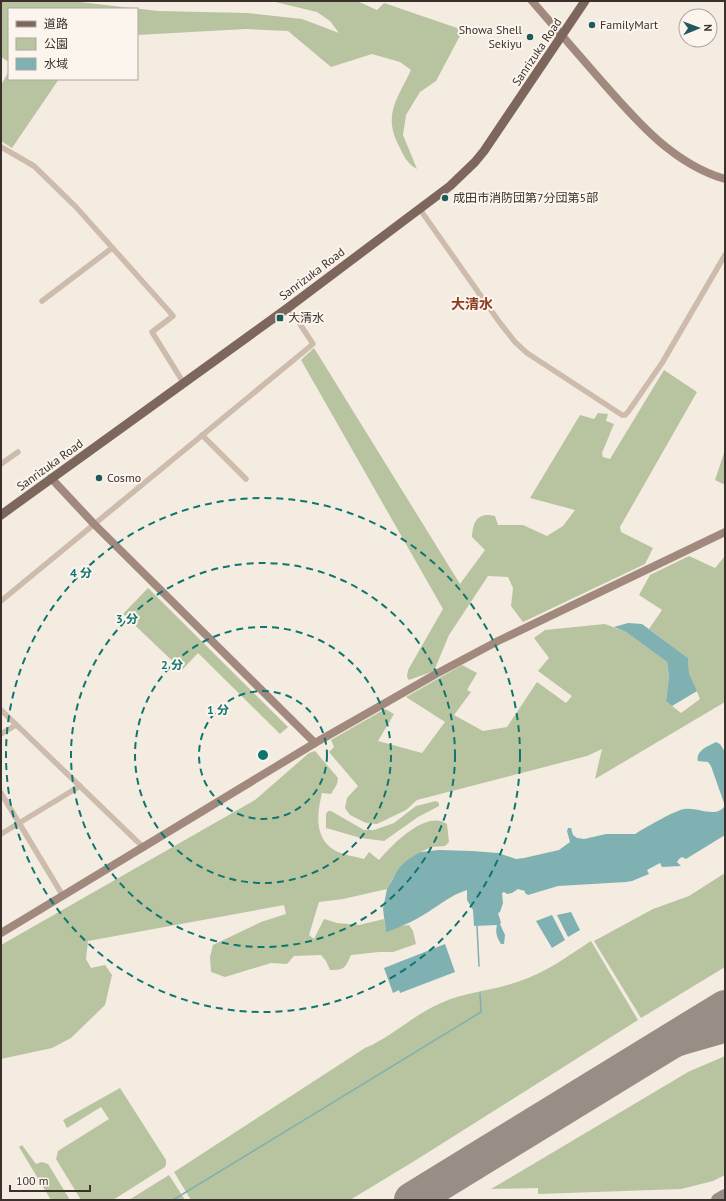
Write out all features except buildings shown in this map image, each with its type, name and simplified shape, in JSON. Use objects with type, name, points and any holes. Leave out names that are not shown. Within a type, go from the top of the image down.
[{"type":"main road","name":"Sanrizuka Road","points":[[1,515],[183,382],[289,307],[450,186],[475,162],[585,1]]},
{"type":"street","points":[[532,1],[624,106],[652,135],[682,158],[708,173],[725,179]]},
{"type":"street","points":[[1,147],[34,166],[76,207],[173,316],[152,332],[183,382]]},
{"type":"street","points":[[419,208],[500,323],[518,345],[527,354],[622,415],[626,415],[662,363],[725,255]]},
{"type":"street","points":[[42,301],[112,248]]},
{"type":"street","points":[[1,601],[313,344],[289,307]]},
{"type":"street","points":[[202,435],[246,479]]},
{"type":"street","points":[[1,464],[18,452]]},
{"type":"street","points":[[51,478],[94,524],[315,743]]},
{"type":"street","points":[[1,933],[144,848],[315,743],[436,674],[498,641],[725,532]]},
{"type":"street","points":[[1,710],[144,848]]},
{"type":"street","points":[[1,734],[16,725]]},
{"type":"street","points":[[1,834],[80,786]]},
{"type":"street","points":[[1,793],[63,896]]},
{"type":"green space","points":[[1,1],[71,1],[132,8],[8,8],[8,61],[1,57]]},
{"type":"green space","points":[[271,1],[357,1],[377,10],[384,3],[463,30],[436,81],[420,92],[406,115],[403,135],[417,169],[409,163],[403,154],[392,126],[392,117],[397,99],[411,70],[400,62],[372,54],[331,67],[288,31],[246,29],[138,35],[138,9],[158,11],[247,13],[302,19],[339,33],[330,21],[317,12]]},
{"type":"green space","points":[[8,73],[8,80],[58,80],[12,148],[1,141],[1,85]]},
{"type":"green space","points":[[314,348],[460,584],[485,550],[472,537],[473,527],[477,519],[480,517],[484,515],[495,516],[498,525],[523,525],[547,536],[563,526],[575,510],[530,498],[580,415],[594,419],[598,413],[608,414],[606,421],[614,424],[602,453],[603,457],[610,459],[664,370],[697,392],[620,527],[621,532],[653,548],[645,564],[523,622],[511,606],[513,588],[508,577],[488,576],[449,635],[434,671],[409,680],[407,677],[408,670],[443,609],[301,360]]},
{"type":"green space","points":[[725,450],[725,485],[715,480]]},
{"type":"green space","points":[[689,556],[715,568],[725,556],[725,702],[595,779],[602,749],[587,756],[417,800],[406,810],[377,824],[366,823],[350,815],[345,808],[347,798],[358,786],[329,752],[334,747],[331,740],[385,709],[394,714],[378,741],[422,753],[445,722],[406,697],[462,665],[477,673],[467,690],[471,692],[454,715],[483,731],[507,727],[537,682],[566,703],[572,696],[538,671],[549,658],[534,638],[545,630],[605,624],[626,632],[667,662],[669,676],[666,701],[681,713],[700,699],[689,673],[688,658],[649,629],[662,610],[639,595],[650,575]]},
{"type":"green space","points":[[148,588],[288,727],[280,734],[198,653],[182,670],[123,614]]},
{"type":"green space","points":[[315,751],[338,778],[337,784],[331,794],[322,793],[318,817],[320,832],[323,839],[334,850],[364,859],[369,852],[379,860],[392,846],[410,831],[429,821],[439,821],[447,824],[449,842],[445,846],[432,847],[420,852],[393,878],[387,889],[343,899],[319,902],[309,935],[314,939],[324,919],[337,923],[359,925],[384,919],[386,931],[400,926],[409,925],[413,931],[416,944],[393,952],[351,955],[346,965],[342,969],[330,970],[326,961],[321,955],[294,956],[287,964],[271,963],[225,977],[211,972],[210,957],[213,945],[261,922],[286,914],[284,905],[88,941],[86,959],[91,968],[105,965],[112,975],[105,1005],[71,1038],[52,1048],[1,1059],[1,945],[255,800],[309,753]]},
{"type":"green space","points":[[436,801],[439,803],[439,806],[418,817],[384,841],[361,838],[326,828],[326,814],[328,811],[331,811],[364,830],[374,830],[394,823],[416,806]]},
{"type":"green space","points":[[725,873],[725,967],[641,1018],[594,941],[653,909],[689,896]]},
{"type":"green space","points":[[591,941],[638,1020],[350,1200],[191,1200],[174,1172],[365,1048],[384,1038],[431,1008],[459,996],[508,985],[527,979],[556,964]]},
{"type":"green space","points":[[725,1056],[725,1175],[713,1181],[681,1189],[538,1194],[538,1188],[491,1189],[688,1072]]},
{"type":"green space","points":[[120,1088],[166,1160],[165,1167],[113,1200],[81,1200],[56,1159],[58,1151],[109,1119],[101,1107],[67,1128],[63,1120]]},
{"type":"green space","points":[[22,1145],[36,1164],[42,1162],[48,1164],[70,1200],[51,1200],[19,1147]]},
{"type":"green space","points":[[169,1175],[185,1200],[129,1200]]},
{"type":"water","points":[[628,623],[642,624],[688,658],[689,673],[697,691],[672,706],[666,701],[669,676],[667,662],[626,632],[614,627]]},
{"type":"water","points":[[716,742],[720,744],[725,752],[725,835],[686,859],[682,857],[679,859],[677,862],[681,866],[662,867],[660,863],[647,870],[649,874],[626,882],[558,886],[528,895],[525,891],[518,889],[512,893],[507,894],[504,892],[502,893],[503,903],[500,912],[498,913],[500,924],[505,935],[504,944],[501,944],[497,937],[497,925],[474,926],[473,910],[467,900],[467,890],[454,896],[411,922],[386,932],[383,909],[387,889],[399,868],[406,861],[420,852],[439,850],[472,851],[498,853],[516,859],[524,858],[559,850],[570,842],[567,831],[568,828],[571,828],[573,835],[577,838],[584,839],[606,834],[635,834],[681,810],[690,809],[716,812],[720,810],[724,807],[724,803],[711,766],[708,762],[698,761],[698,754],[709,745]]},
{"type":"water","points":[[571,912],[580,930],[568,937],[557,915]]},
{"type":"water","points":[[552,915],[565,940],[552,948],[536,921]]},
{"type":"water","points":[[445,944],[455,972],[400,993],[399,990],[393,993],[384,968]]},
{"type":"waterway","points":[[477,926],[479,966]]},
{"type":"waterway","points":[[173,1200],[481,1012],[480,993]]},
{"type":"taxiway","points":[[630,1066],[683,1048],[725,1036]]},
{"type":"taxiway","points":[[718,1200],[725,1196]]},
{"type":"runway","points":[[412,1200],[725,1008]]},
{"type":"place","name":"FamilyMart","points":[[592,25]]},
{"type":"place","name":"Showa Shell Sekiyu","points":[[530,37]]},
{"type":"place","name":"成田市消防団第7分団第5部","points":[[445,198]]},
{"type":"place","name":"大清水","points":[[280,318]]},
{"type":"place","name":"Cosmo","points":[[99,478]]},
{"type":"district","name":"大清水","points":[[472,304]]}]
